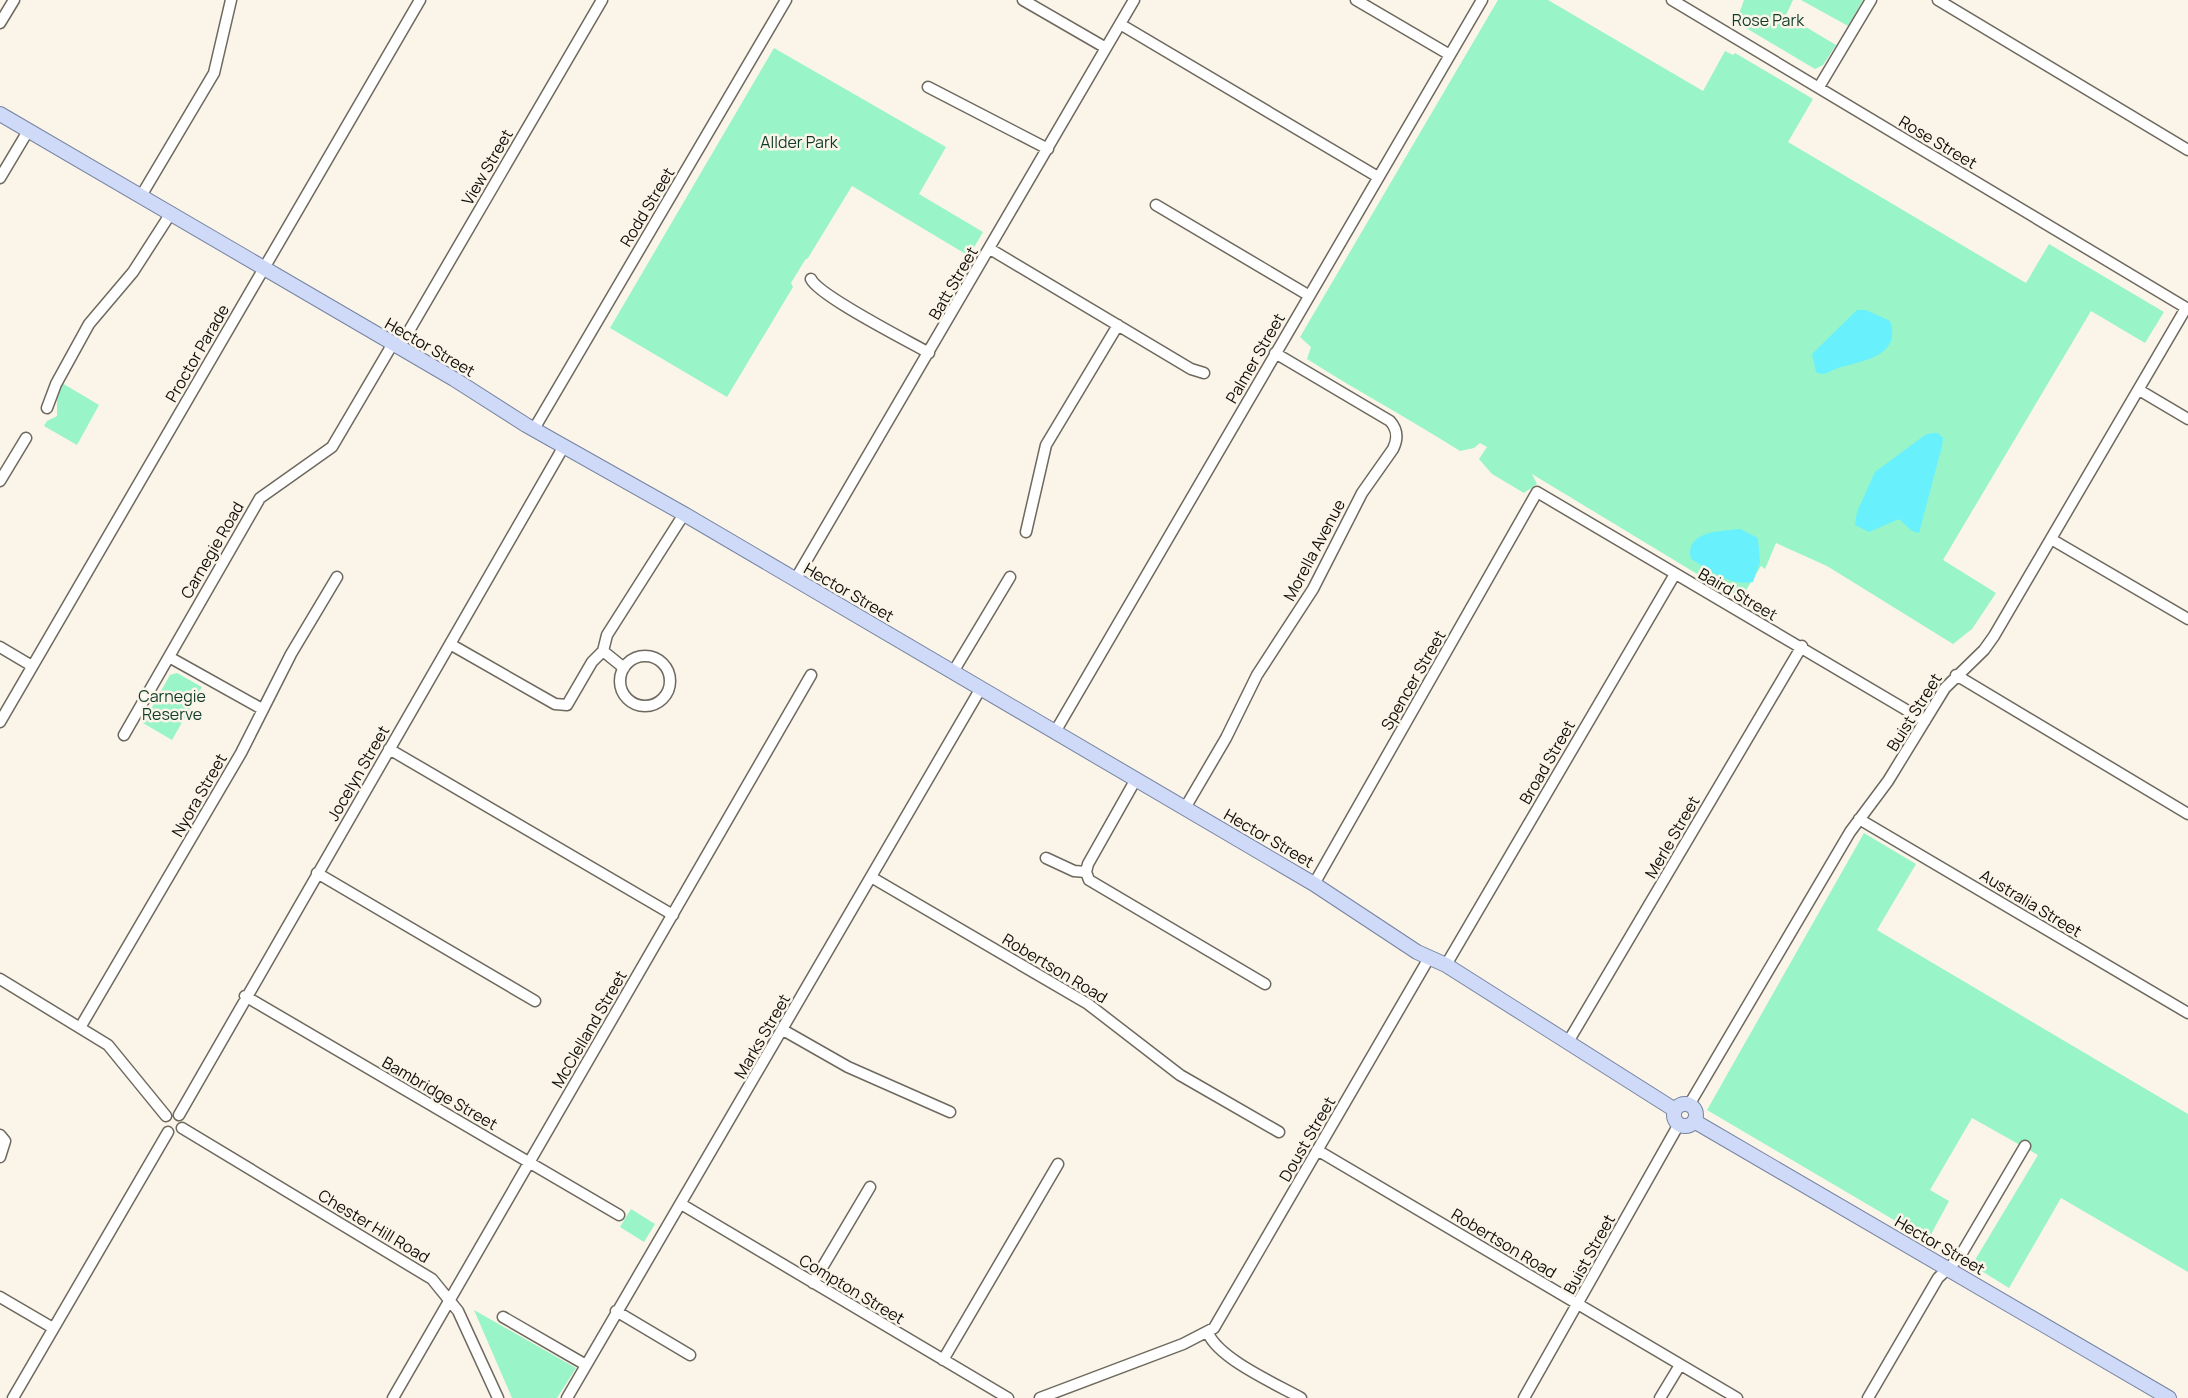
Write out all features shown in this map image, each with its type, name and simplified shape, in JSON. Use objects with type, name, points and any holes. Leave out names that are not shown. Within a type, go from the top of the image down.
[{"type":"main road","name":"Hector Street","points":[[0,114],[1314,884],[1675,1110]]},
{"type":"main road","points":[[1680,1105],[1689,1105],[1695,1110],[1694,1121],[1689,1125],[1679,1124],[1675,1119],[1675,1110],[1680,1105]]},
{"type":"main road","name":"Hector Street","points":[[1694,1121],[2169,1398]]},
{"type":"street","points":[[0,24],[14,0]]},
{"type":"street","points":[[141,196],[214,73],[231,0]]},
{"type":"street","name":"Proctor Parade","points":[[0,722],[420,0]]},
{"type":"street","name":"View Street","points":[[395,346],[602,0]]},
{"type":"street","name":"Rodd Street","points":[[534,429],[786,0]]},
{"type":"street","points":[[1023,0],[1106,48]]},
{"type":"street","name":"Batt Street","points":[[795,580],[1134,0]]},
{"type":"street","points":[[1356,0],[1450,55]]},
{"type":"street","name":"Palmer Street","points":[[1055,732],[1482,0]]},
{"type":"street","name":"Rose Street","points":[[1672,0],[2187,309]]},
{"type":"street","points":[[1819,87],[1871,0]]},
{"type":"street","points":[[1938,0],[2188,150]]},
{"type":"street","points":[[1120,24],[1378,177]]},
{"type":"street","points":[[928,87],[1048,148]]},
{"type":"street","points":[[0,178],[28,131]]},
{"type":"street","points":[[1156,205],[1308,295]]},
{"type":"street","points":[[47,408],[56,384],[89,324],[133,272],[171,213]]},
{"type":"street","points":[[990,249],[1191,369],[1204,373]]},
{"type":"street","points":[[811,279],[814,286],[929,353]]},
{"type":"street","name":"Buist Street","points":[[1689,1105],[1859,819],[1888,781],[1956,675],[1984,650],[2187,309]]},
{"type":"street","points":[[1026,532],[1046,445],[1118,326]]},
{"type":"street","name":"Carnegie Road","points":[[124,735],[260,498],[332,447],[395,346]]},
{"type":"street","name":"Morella Avenue","points":[[1185,808],[1229,731],[1257,675],[1313,589],[1354,507],[1395,444],[1396,430],[1390,421],[1275,353]]},
{"type":"street","points":[[2139,390],[2188,419]]},
{"type":"street","points":[[0,481],[26,438]]},
{"type":"street","name":"Jocelyn Street","points":[[179,1115],[245,996],[564,446]]},
{"type":"street","name":"Baird Street","points":[[1537,492],[1740,614],[1802,646],[1925,721]]},
{"type":"street","name":"Spencer Street","points":[[1314,884],[1537,492]]},
{"type":"street","points":[[450,644],[561,707],[570,703],[592,662],[603,651],[607,635],[684,514]]},
{"type":"street","points":[[2051,539],[2188,620]]},
{"type":"street","name":"Broad Street","points":[[1446,966],[1675,574]]},
{"type":"street","name":"Nyora Street","points":[[81,1026],[241,753],[262,709],[337,577]]},
{"type":"street","points":[[953,672],[1010,577]]},
{"type":"street","name":"Merle Street","points":[[1568,1042],[1802,646]]},
{"type":"street","points":[[0,647],[32,666]]},
{"type":"street","points":[[603,651],[624,668]]},
{"type":"street","points":[[648,656],[658,659],[669,672],[670,683],[667,693],[654,704],[643,706],[633,702],[622,690],[621,679],[624,668],[636,657],[648,656]]},
{"type":"street","points":[[169,657],[262,709]]},
{"type":"street","name":"McClelland Street","points":[[393,1398],[810,675]]},
{"type":"street","points":[[1956,675],[2188,814]]},
{"type":"street","name":"Marks Street","points":[[567,1398],[981,688]]},
{"type":"street","points":[[389,748],[673,915]]},
{"type":"street","points":[[1136,779],[1088,864],[1086,872],[1093,883],[1264,984]]},
{"type":"street","name":"Australia Street","points":[[1859,819],[2188,1013]]},
{"type":"street","points":[[1046,858],[1074,871],[1086,872]]},
{"type":"street","points":[[317,873],[535,1001]]},
{"type":"street","name":"Robertson Road","points":[[871,877],[1088,1004],[1180,1075],[1280,1132]]},
{"type":"street","name":"Doust Street","points":[[1208,1333],[1221,1318],[1429,958]]},
{"type":"street","points":[[0,979],[81,1026],[108,1045],[166,1116]]},
{"type":"street","name":"Bambridge Street","points":[[245,996],[619,1215]]},
{"type":"street","points":[[783,1030],[849,1066],[950,1112]]},
{"type":"street","points":[[172,1113],[179,1115],[183,1122],[182,1128],[176,1133],[168,1132],[164,1124],[166,1116],[172,1113]]},
{"type":"street","name":"Buist Street","points":[[1524,1398],[1679,1124]]},
{"type":"street","name":"Chester Hill Road","points":[[182,1128],[432,1279],[451,1299],[498,1398]]},
{"type":"street","points":[[13,1398],[168,1132]]},
{"type":"street","points":[[0,1135],[5,1141],[0,1156]]},
{"type":"street","points":[[1869,1398],[1938,1278],[1959,1258],[2025,1146]]},
{"type":"street","name":"Robertson Road","points":[[1317,1150],[1737,1398]]},
{"type":"street","points":[[943,1360],[1058,1164]]},
{"type":"street","points":[[813,1283],[870,1187]]},
{"type":"street","name":"Compton Street","points":[[681,1204],[1008,1398]]},
{"type":"street","points":[[0,1297],[53,1328]]},
{"type":"street","points":[[616,1311],[690,1355]]},
{"type":"street","points":[[502,1317],[586,1365]]},
{"type":"street","points":[[1040,1398],[1208,1333],[1212,1344],[1298,1397]]},
{"type":"street","points":[[1660,1398],[1680,1365]]},
{"type":"green space","points":[[1498,0],[1548,0],[1703,91],[1725,51],[1733,55],[1735,53],[1813,99],[1788,142],[2026,283],[2049,244],[2164,312],[2145,343],[2091,311],[1943,560],[1996,593],[1972,629],[1953,644],[1827,566],[1776,543],[1765,569],[1761,566],[1740,600],[1532,474],[1537,484],[1524,493],[1492,474],[1479,459],[1487,447],[1480,443],[1474,448],[1460,451],[1307,359],[1311,347],[1300,337]]},
{"type":"green space","name":"Rose Park","points":[[1744,0],[1793,0],[1786,15],[1836,45],[1823,65],[1815,69],[1736,22]]},
{"type":"green space","name":"Rose Park","points":[[1801,0],[1863,0],[1848,26]]},
{"type":"green space","name":"Allder Park","points":[[774,48],[946,147],[919,194],[983,232],[969,256],[852,186],[791,283],[793,287],[727,397],[610,328]]},
{"type":"green space","points":[[62,383],[99,405],[77,445],[44,426],[47,421],[57,416],[57,396]]},
{"type":"green space","name":"Carnegie Reserve","points":[[177,673],[202,687],[172,740],[143,723],[170,675]]},
{"type":"green space","points":[[1864,833],[1916,864],[1877,930],[2188,1114],[2188,1272],[2061,1198],[2009,1288],[1972,1265],[2038,1155],[1972,1118],[1930,1190],[1949,1201],[1928,1240],[1707,1110]]},
{"type":"green space","points":[[631,1209],[655,1224],[644,1242],[620,1227]]},
{"type":"green space","points":[[474,1310],[576,1368],[557,1398],[512,1398]]},
{"type":"water","points":[[1857,310],[1866,310],[1890,321],[1892,333],[1890,342],[1878,355],[1869,359],[1825,374],[1816,372],[1812,354]]},
{"type":"water","points":[[1938,433],[1943,438],[1942,446],[1919,533],[1912,531],[1899,519],[1869,532],[1855,525],[1857,512],[1875,472],[1925,435]]},
{"type":"water","points":[[1740,529],[1758,538],[1760,562],[1753,582],[1728,580],[1691,559],[1690,550],[1698,538],[1714,532]]}]
